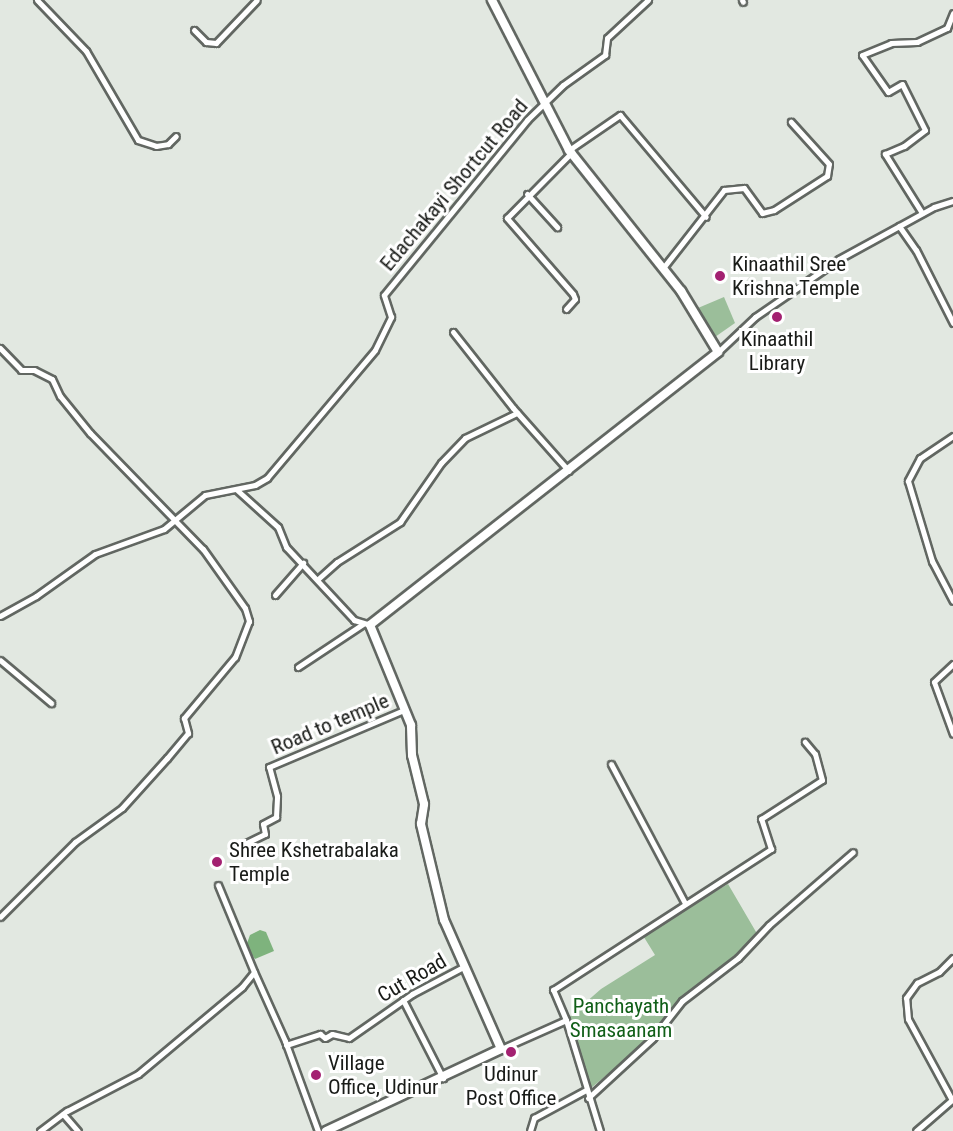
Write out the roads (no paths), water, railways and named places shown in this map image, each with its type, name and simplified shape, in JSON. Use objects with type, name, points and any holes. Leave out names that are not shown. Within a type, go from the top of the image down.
[{"type":"main road","points":[[326,1131],[501,1049],[444,921],[421,824],[424,804],[412,755],[411,725],[366,625],[569,471],[718,352],[663,268],[570,151],[492,0]]},
{"type":"street","points":[[37,0],[86,51],[138,140],[156,146],[168,144],[176,136]]},
{"type":"street","points":[[194,30],[206,42],[216,43],[257,0]]},
{"type":"street","name":"Edachakayi Shortcut Road","points":[[0,616],[95,554],[144,538],[176,520],[205,495],[237,490],[267,478],[360,370],[388,326],[390,310],[384,295],[545,101],[605,55],[607,38],[648,0]]},
{"type":"street","points":[[922,213],[885,154],[904,146],[925,130],[902,84],[888,92],[862,55],[891,43],[917,42],[947,28],[953,13]]},
{"type":"street","points":[[566,309],[575,299],[573,294],[507,218],[570,151],[620,115],[706,217]]},
{"type":"street","points":[[663,268],[706,217],[724,190],[744,188],[762,213],[774,210],[827,176],[829,164],[791,122]]},
{"type":"street","points":[[528,194],[557,227]]},
{"type":"street","points":[[718,352],[755,317],[838,260],[922,213],[953,201]]},
{"type":"street","points":[[899,226],[916,250],[953,323]]},
{"type":"street","points":[[453,332],[517,413],[569,471]]},
{"type":"street","points":[[0,348],[21,370],[34,370],[52,379],[60,396],[90,433],[202,549],[248,613],[245,635],[236,657],[184,718],[188,733],[126,803],[75,842],[0,917]]},
{"type":"street","points":[[318,579],[337,562],[400,522],[441,464],[465,438],[517,413]]},
{"type":"street","points":[[953,436],[920,458],[909,481],[932,561],[953,601]]},
{"type":"street","points":[[237,490],[278,527],[283,542],[354,620],[366,625]]},
{"type":"street","points":[[275,595],[303,563]]},
{"type":"street","points":[[298,667],[366,625]]},
{"type":"street","points":[[0,660],[51,703]]},
{"type":"street","points":[[953,664],[933,682],[953,734]]},
{"type":"street","name":"Road to temple","points":[[236,848],[265,834],[263,824],[276,817],[277,796],[269,767],[404,710]]},
{"type":"street","points":[[600,1131],[588,1098],[566,1020],[553,990],[771,849],[761,819],[822,780],[815,754],[805,742]]},
{"type":"street","points":[[611,764],[686,903]]},
{"type":"street","points":[[588,1098],[653,1038],[682,1001],[738,958],[769,925],[853,852]]},
{"type":"street","points":[[218,885],[286,1045],[318,1131]]},
{"type":"street","points":[[915,1131],[952,1100],[908,1018],[906,998],[917,983],[939,972],[953,958]]},
{"type":"street","name":"Cut Road","points":[[286,1045],[320,1034],[326,1038],[332,1034],[349,1038],[403,1000],[465,966]]},
{"type":"street","points":[[39,1131],[63,1114],[138,1074],[242,987],[254,972]]},
{"type":"street","points":[[403,1000],[442,1078]]},
{"type":"street","points":[[501,1049],[566,1020]]},
{"type":"street","points":[[530,1131],[534,1118],[586,1090]]},
{"type":"street","points":[[63,1114],[78,1131]]},
{"type":"place","name":"Kinaathil Sree Krishna Temple","points":[[720,276]]},
{"type":"place","name":"Kinaathil Library","points":[[777,317]]},
{"type":"place","name":"Shree Kshetrabalaka Temple","points":[[217,862]]},
{"type":"place","name":"Udinur Post Office","points":[[511,1052]]},
{"type":"place","name":"Village Office, Udinur","points":[[316,1075]]},
{"type":"park label","name":"Panchayath Smasaanam","points":[[621,1018]]}]
